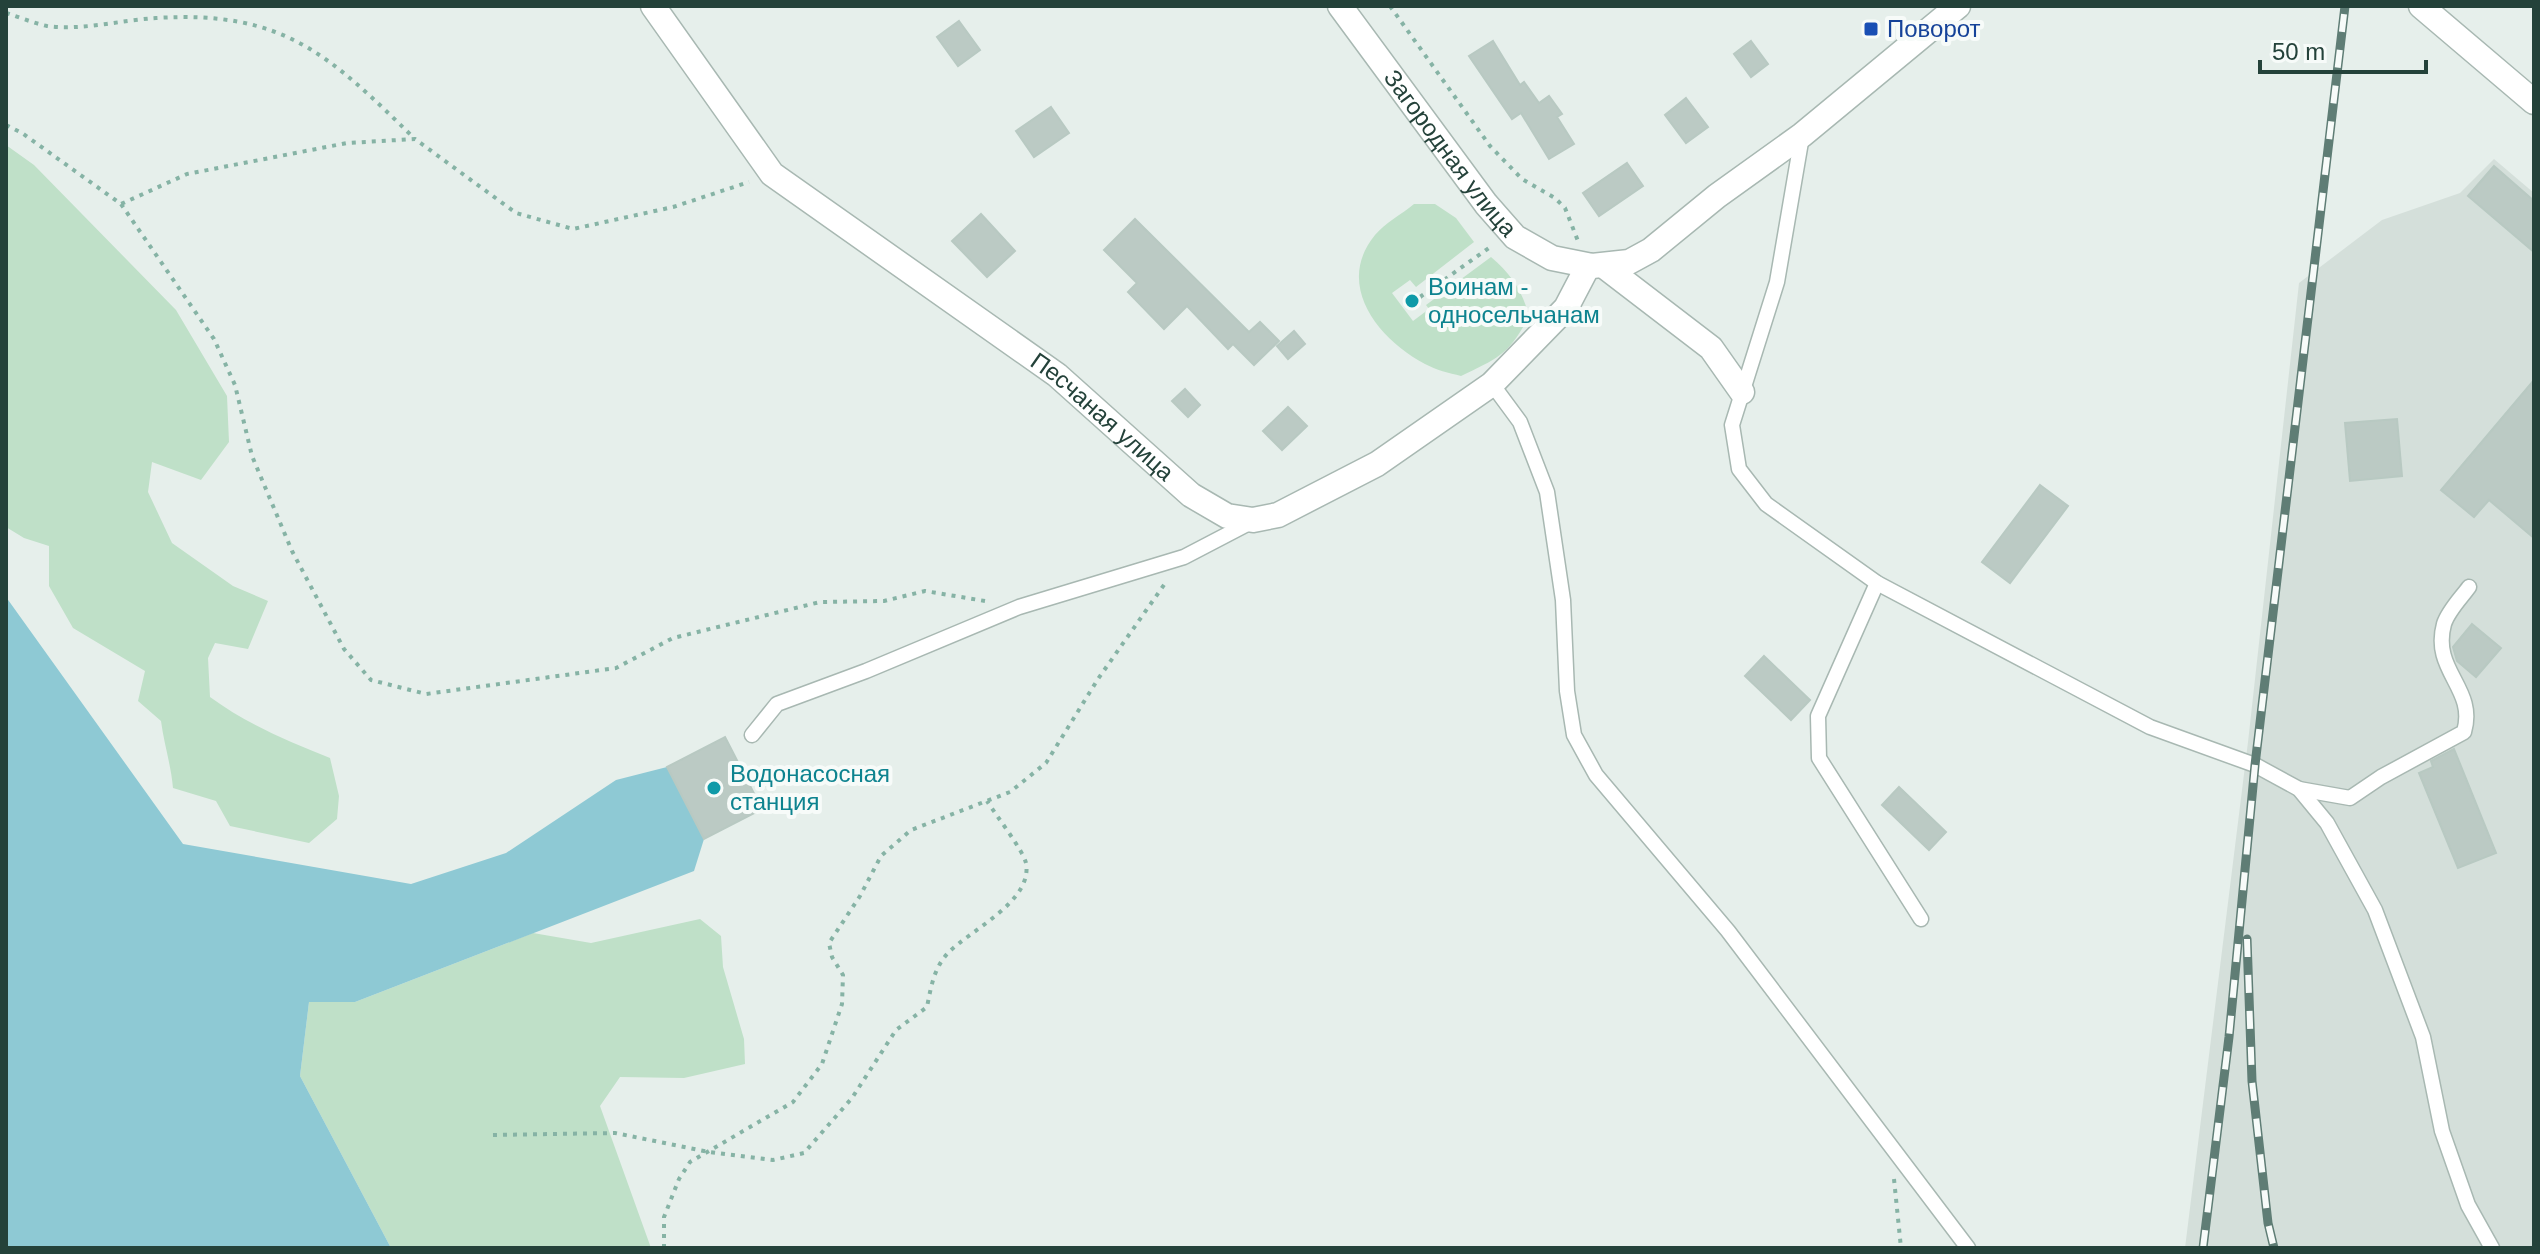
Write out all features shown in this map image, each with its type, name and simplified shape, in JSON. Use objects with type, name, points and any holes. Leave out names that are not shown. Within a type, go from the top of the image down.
[{"type":"street","name":"Песчаная улица","points":[[653,6],[772,174],[1057,375],[1191,495],[1227,516],[1253,520]]},
{"type":"street","name":"Загородная улица","points":[[1340,6],[1486,204],[1511,232],[1552,258],[1596,266]]},
{"type":"street","points":[[1253,520],[1278,515],[1377,464],[1492,384],[1566,308],[1596,266],[1629,262],[1651,250],[1717,196],[1802,135],[1958,6]]},
{"type":"street","points":[[2421,6],[2534,102]]},
{"type":"street","points":[[1596,266],[1711,348],[1742,392]]},
{"type":"lane","points":[[1802,135],[1777,282],[1732,425],[1739,469],[1766,504],[1877,583],[2150,727],[2255,765],[2299,789],[2350,798],[2381,777],[2464,732],[2469,716],[2464,694],[2450,677],[2442,653],[2444,623],[2469,587]]},
{"type":"lane","points":[[1492,384],[1520,422],[1547,492],[1563,600],[1567,691],[1574,735],[1596,775],[1728,931],[1968,1248]]},
{"type":"lane","points":[[752,735],[777,704],[866,671],[1019,607],[1184,557],[1253,520]]},
{"type":"lane","points":[[1877,583],[1818,716],[1819,758],[1921,919]]},
{"type":"lane","points":[[2299,789],[2327,823],[2375,910],[2423,1037],[2442,1131],[2468,1205],[2492,1248]]},
{"type":"path","points":[[1390,6],[1490,146],[1522,179],[1555,198],[1565,208],[1596,266]]},
{"type":"path","points":[[6,13],[48,26],[217,17],[272,29],[316,51],[354,81],[415,139],[516,213],[573,229],[673,207],[772,174]]},
{"type":"path","points":[[6,125],[22,133],[121,204],[214,339],[235,385],[252,456],[292,551],[344,649],[371,680],[426,694],[616,668],[673,638],[820,602],[884,601],[925,591],[1019,607]]},
{"type":"path","points":[[121,204],[187,174],[347,143],[415,139]]},
{"type":"path","points":[[1420,297],[1511,232]]},
{"type":"path","points":[[664,1248],[664,1217],[679,1179],[690,1162],[793,1102],[822,1064],[842,1004],[843,975],[832,957],[829,943],[860,896],[881,856],[911,830],[1010,792],[1046,763],[1098,679],[1184,557]]},
{"type":"path","points":[[493,1135],[615,1133],[709,1152],[773,1160],[804,1153],[852,1098],[896,1030],[927,1007],[932,977],[948,953],[1003,910],[1026,881],[1026,861],[987,801]]},
{"type":"path","points":[[1896,1153],[1893,1169],[1901,1248]]},
{"type":"shaded area","points":[[2494,159],[2534,193],[2534,1248],[2185,1248],[2248,742],[2299,283],[2382,220],[2460,193]]},
{"type":"green space","points":[[6,145],[34,165],[176,310],[227,396],[229,442],[201,480],[152,462],[148,492],[172,543],[233,586],[268,601],[248,649],[215,643],[208,658],[210,697],[238,716],[330,758],[339,796],[337,819],[309,843],[230,826],[216,801],[173,788],[161,721],[138,701],[145,671],[73,628],[49,586],[49,546],[24,538],[6,527]]},
{"type":"green space","points":[[1414,204],[1435,204],[1456,218],[1474,242],[1416,287],[1410,280],[1392,293],[1413,321],[1429,309],[1426,305],[1491,257],[1515,283],[1529,316],[1501,354],[1461,376],[1425,364],[1392,341],[1367,309],[1361,291],[1359,273],[1363,254],[1375,235]]},
{"type":"green space","points":[[700,919],[721,936],[723,967],[744,1039],[745,1064],[684,1078],[620,1077],[600,1106],[651,1248],[391,1248],[300,1076],[309,1002],[355,1002],[533,933],[591,943]]},
{"type":"water","points":[[6,597],[183,844],[411,884],[506,853],[616,780],[667,767],[704,839],[694,871],[355,1002],[309,1002],[300,1076],[391,1248],[6,1248]]},
{"type":"building","points":[[959,21],[980,50],[958,66],[937,37]]},
{"type":"building","points":[[1493,41],[1520,85],[1524,82],[1539,103],[1549,96],[1562,114],[1557,117],[1574,144],[1549,159],[1521,113],[1512,119],[1469,56]]},
{"type":"building","points":[[1751,41],[1768,64],[1751,77],[1734,54]]},
{"type":"building","points":[[1686,98],[1708,127],[1686,143],[1665,115]]},
{"type":"building","points":[[1051,107],[1069,133],[1034,157],[1016,131]]},
{"type":"building","points":[[1627,163],[1643,186],[1599,216],[1583,193]]},
{"type":"building","points":[[2494,166],[2534,201],[2534,252],[2468,196]]},
{"type":"building","points":[[981,214],[1015,251],[987,277],[952,241]]},
{"type":"building","points":[[1135,219],[1249,332],[1260,322],[1279,341],[1254,365],[1233,344],[1228,349],[1187,306],[1164,329],[1128,292],[1137,283],[1104,250]]},
{"type":"building","points":[[1294,331],[1305,344],[1288,359],[1277,346]]},
{"type":"building","points":[[2534,380],[2534,538],[2489,500],[2474,517],[2441,490]]},
{"type":"building","points":[[1185,389],[1200,405],[1188,417],[1172,401]]},
{"type":"building","points":[[1288,407],[1307,426],[1282,450],[1263,431]]},
{"type":"building","points":[[2397,419],[2402,476],[2350,481],[2345,423]]},
{"type":"building","points":[[2040,485],[2068,506],[2010,583],[1982,562]]},
{"type":"building","points":[[2472,624],[2501,648],[2476,677],[2457,661],[2453,647]]},
{"type":"building","points":[[1764,656],[1810,700],[1791,720],[1745,676]]},
{"type":"building","name":"Водонасосная станция","points":[[725,737],[762,809],[704,839],[667,767]]},
{"type":"building","points":[[2454,749],[2496,853],[2458,868],[2419,773],[2433,767],[2431,761]]},
{"type":"building","points":[[1899,787],[1946,832],[1929,850],[1882,805]]},
{"type":"railway","points":[[2203,1248],[2229,1037],[2255,765],[2345,6]]},
{"type":"railway","points":[[2247,939],[2252,1081],[2268,1223],[2274,1248]]},
{"type":"place","name":"Поворот","points":[[1871,29]]},
{"type":"place","name":"Воинам - односельчанам","points":[[1412,301]]},
{"type":"place","name":"Водонасосная станция","points":[[714,788]]}]
